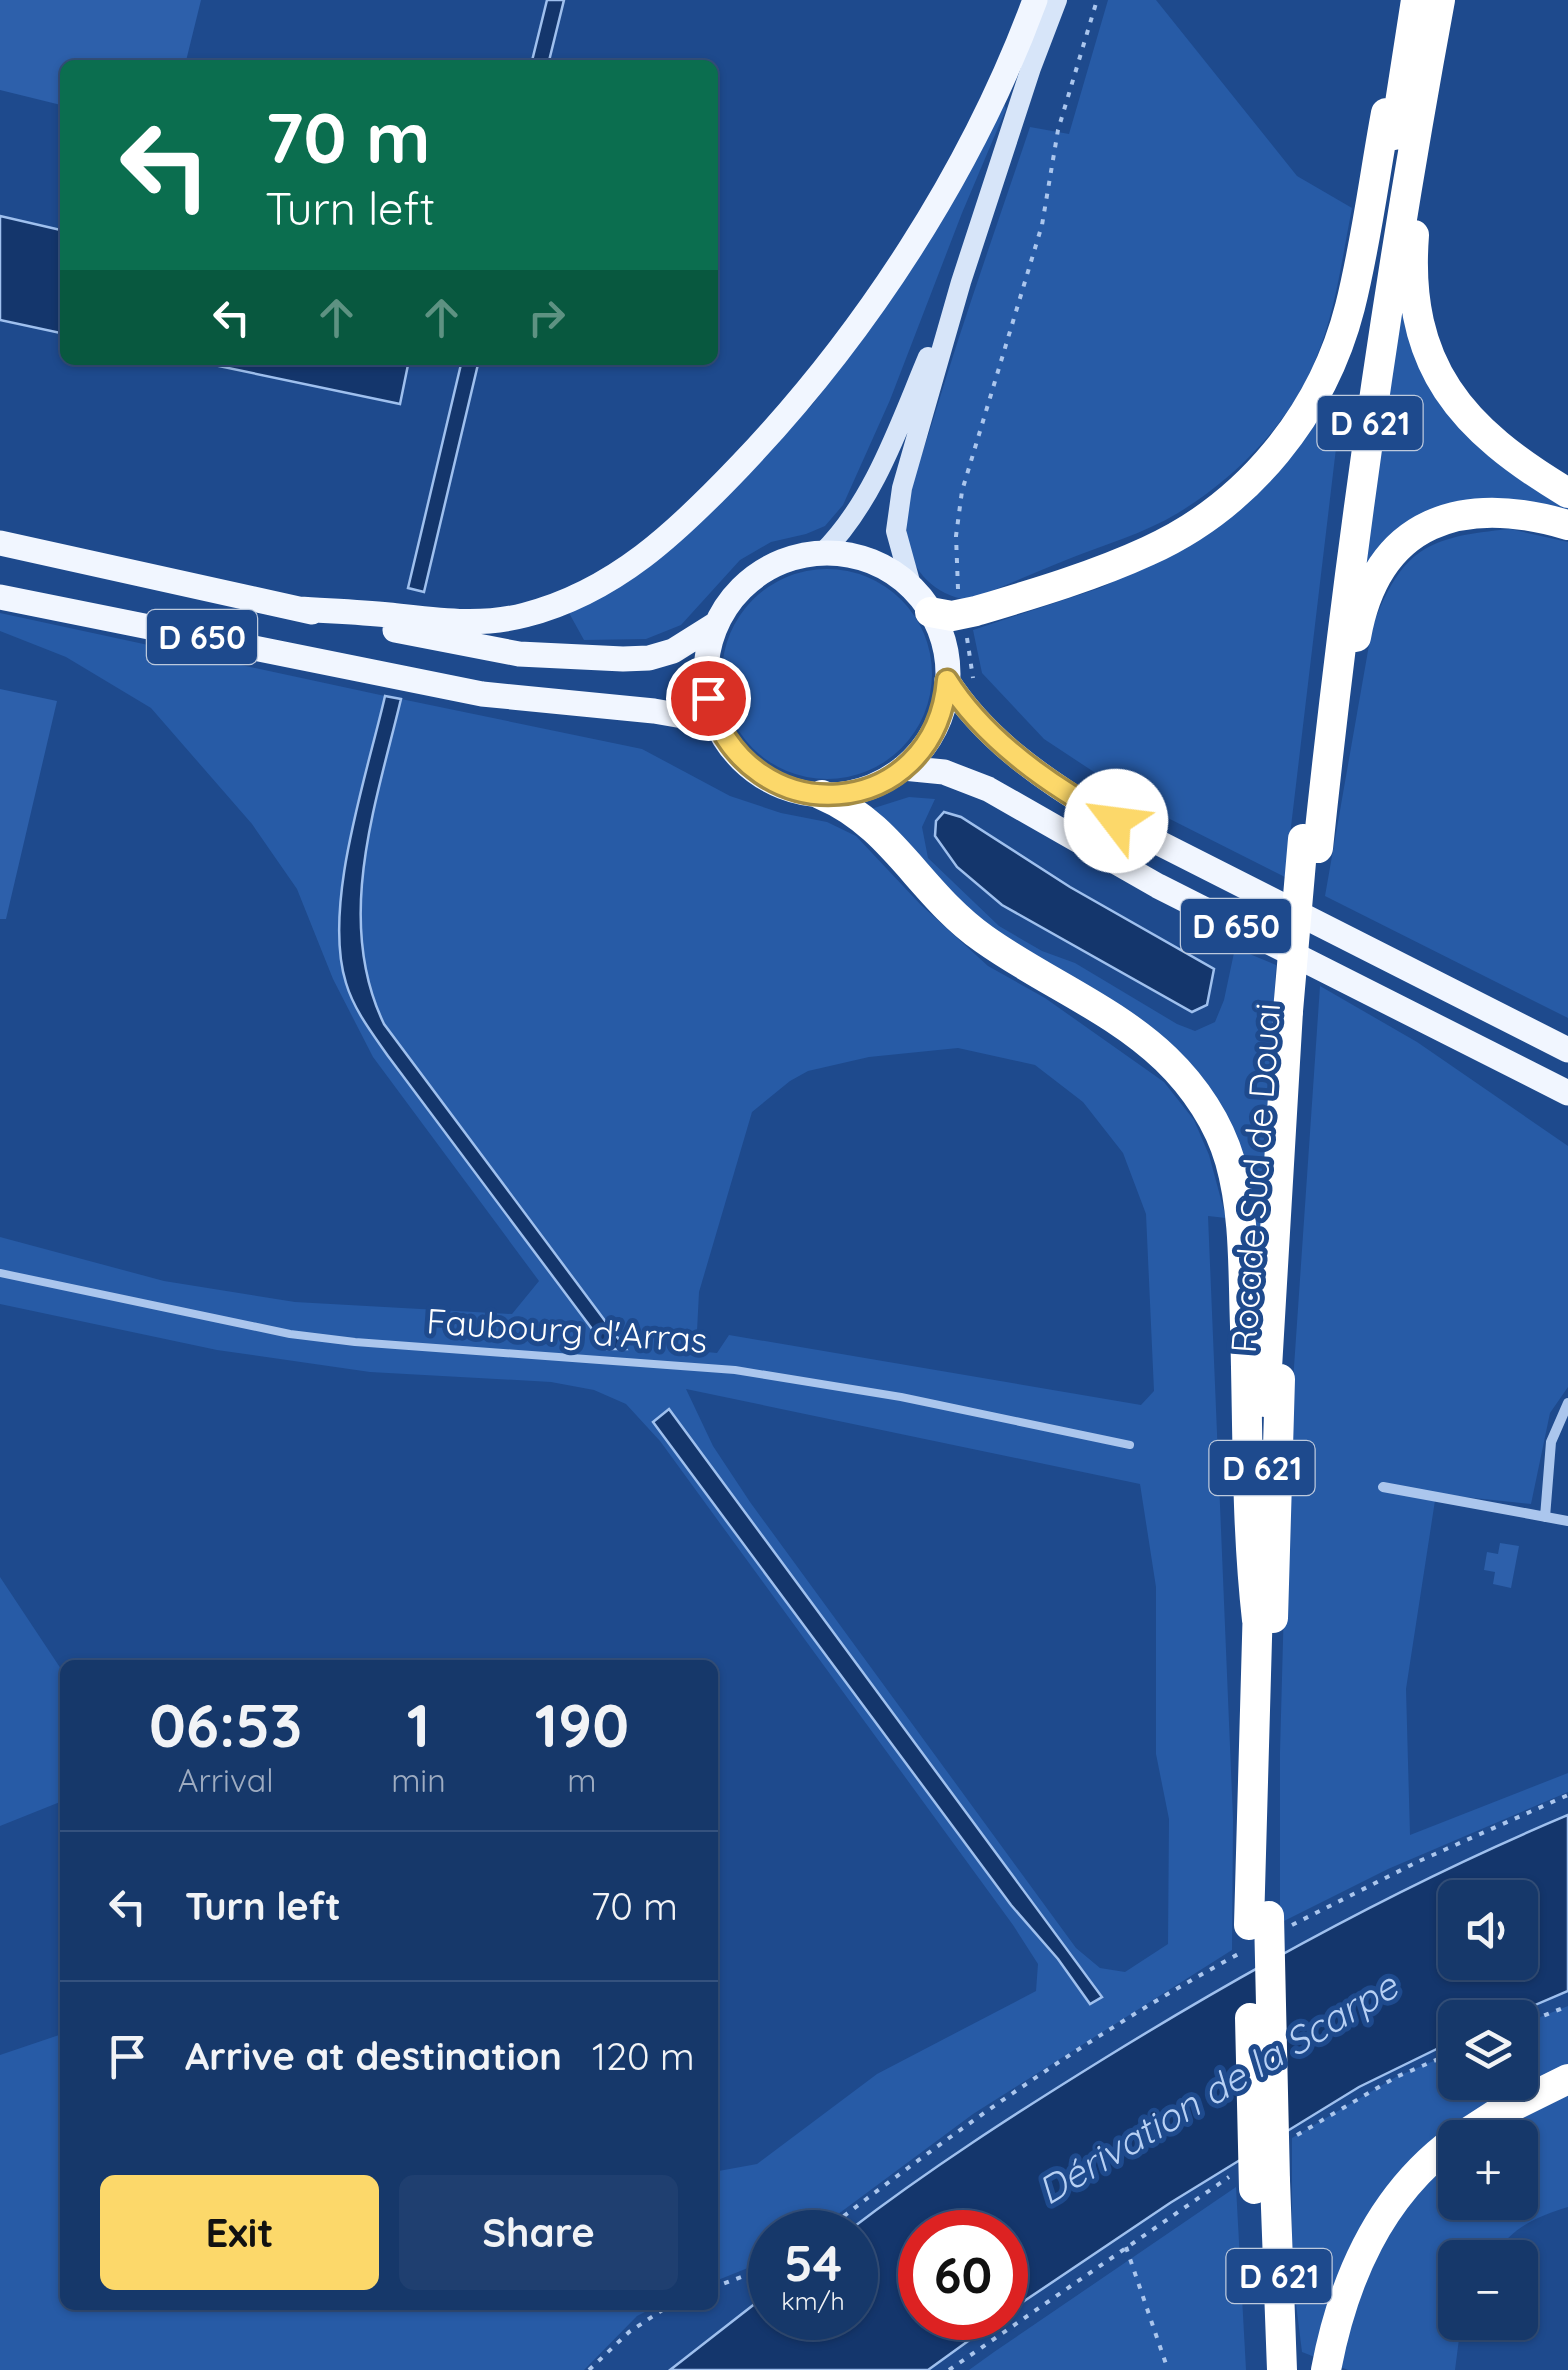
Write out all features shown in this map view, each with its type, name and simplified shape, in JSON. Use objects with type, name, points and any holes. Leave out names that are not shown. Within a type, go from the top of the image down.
[{"type":"highway","name":"Rocade Sud de Douai","points":[[1310,844],[1327,763],[1381,344],[1440,0]]},
{"type":"highway","points":[[921,600],[962,615],[1150,550],[1227,500],[1280,449],[1320,386],[1344,325],[1390,96],[1414,12]]},
{"type":"highway","name":"Rocade Sud de Douai","points":[[1264,1929],[1257,1620],[1269,1306],[1343,487],[1414,12]]},
{"type":"highway","points":[[1431,48],[1413,248],[1422,334],[1442,382],[1472,424],[1514,459],[1568,493]]},
{"type":"highway","points":[[1327,763],[1342,716],[1362,609],[1377,576],[1403,542],[1434,521],[1472,513],[1515,513],[1568,525]]},
{"type":"highway","points":[[822,795],[844,804],[872,824],[938,901],[979,936],[1111,1017],[1156,1050],[1190,1086],[1218,1129],[1234,1177],[1242,1235],[1251,1556],[1257,1620]]},
{"type":"highway","name":"Rocade Sud de Douai","points":[[1267,2370],[1257,2180],[1295,1015]]},
{"type":"highway","points":[[1488,2120],[1568,2079]]},
{"type":"highway","points":[[1326,2370],[1349,2282],[1372,2234],[1407,2184],[1438,2156]]},
{"type":"highway","name":"Rocade Sud de Douai","points":[[1257,2180],[1282,2370]]},
{"type":"main road","points":[[298,609],[455,623],[510,619],[588,591],[654,549],[702,506],[792,411],[863,317],[965,155],[999,88],[1035,0]]},
{"type":"main road","name":"D 650","points":[[0,542],[490,650],[602,658],[661,656],[693,642],[716,624]]},
{"type":"main road","points":[[822,553],[878,564],[921,600],[945,652],[947,680],[942,708],[931,735],[903,768],[865,789],[822,795],[794,790],[767,779],[734,751],[718,727],[708,698],[706,668],[716,624],[742,588],[766,570],[793,558],[822,553]]},
{"type":"main road","name":"D 650","points":[[0,597],[482,694],[654,710],[700,719],[718,727]]},
{"type":"main road","name":"D 650","points":[[947,680],[965,706],[1004,745],[1096,811],[1568,1050]]},
{"type":"main road","name":"D 650","points":[[903,768],[944,772],[988,790],[1158,886],[1568,1093]]},
{"type":"street","points":[[1032,68],[1047,0]]},
{"type":"street","points":[[921,600],[898,546],[898,505],[961,282],[1057,0]]},
{"type":"street","points":[[822,553],[843,529],[884,456],[961,282]]},
{"type":"street","points":[[1545,1517],[1551,1442],[1568,1403]]},
{"type":"street","points":[[1383,1487],[1568,1520]]},
{"type":"lane","name":"Faubourg d'Arras","points":[[0,1273],[290,1334],[735,1370],[900,1397],[1130,1445]]},
{"type":"path","points":[[975,682],[955,568],[962,491],[1042,226],[1058,130],[1097,0]]},
{"type":"path","points":[[853,2210],[1036,2076],[1264,1929],[1568,1795]]},
{"type":"path","points":[[1538,2018],[1568,2006]]},
{"type":"path","points":[[1292,2138],[1396,2077],[1438,2059]]},
{"type":"path","points":[[949,2370],[1126,2246],[1257,2180]]},
{"type":"path","points":[[1126,2246],[1168,2370]]},
{"type":"path","points":[[718,2286],[748,2274]]},
{"type":"path","points":[[590,2370],[629,2332],[662,2310]]},
{"type":"shaded area","points":[[1108,0],[1156,0],[1297,176],[1352,208],[1334,302],[1317,356],[1293,403],[1260,445],[1221,482],[1151,527],[967,600],[935,587],[909,551],[908,509],[914,478],[1030,127],[1069,134]]},
{"type":"shaded area","points":[[1003,100],[1006,109],[890,400],[843,505],[825,526],[771,542],[740,560],[681,625],[646,639],[584,640],[569,613],[756,460],[812,405],[865,332]]},
{"type":"shaded area","points":[[1396,303],[1403,309],[1417,362],[1568,507],[1568,516],[1489,504],[1449,505],[1413,519],[1366,573],[1358,568]]},
{"type":"shaded area","points":[[1332,390],[1337,440],[1285,877],[1150,809],[1044,739],[982,673],[973,630],[1100,588],[1147,565]]},
{"type":"shaded area","points":[[1510,529],[1568,542],[1568,1018],[1325,896],[1372,628],[1383,601],[1407,564],[1421,552],[1458,537]]},
{"type":"shaded area","points":[[827,569],[867,577],[901,600],[924,634],[932,674],[924,714],[901,748],[867,771],[827,779],[787,771],[753,748],[730,714],[722,674],[730,634],[753,600],[787,577]]},
{"type":"shaded area","points":[[0,613],[385,696],[344,875],[361,1017],[607,1349],[384,1024],[369,984],[362,944],[364,862],[401,699],[642,749],[730,796],[781,813],[827,822],[856,836],[920,904],[988,966],[1045,998],[1164,1082],[1194,1120],[1209,1155],[1226,1218],[1208,1216],[1233,1819],[1232,1950],[973,2114],[844,2210],[748,2210],[748,2268],[718,2280],[718,2171],[757,2164],[877,2074],[1036,1991],[1038,1964],[660,1441],[626,1404],[594,1390],[551,1382],[370,1372],[217,1350],[0,1304],[0,1237],[164,1281],[295,1302],[512,1314],[539,1281],[373,1057],[333,979],[297,889],[252,824],[151,708],[66,657],[0,631]],"holes":[[[958,1048],[1035,1065],[1083,1102],[1123,1153],[1146,1214],[1154,1391],[1141,1405],[729,1335],[717,1353],[696,1351],[699,1292],[752,1112],[790,1081],[808,1071],[869,1057]],[[686,1389],[1140,1484],[1156,1587],[1156,1754],[1169,1819],[1168,1944],[1125,1972],[1100,1968],[1076,1948],[750,1502],[713,1446]],[[670,1410],[1101,1997],[1090,2003],[1011,1905],[654,1422]]]},
{"type":"shaded area","points":[[909,797],[935,799],[922,827],[928,858],[999,926],[1042,951],[1075,963],[1177,1024],[1195,1031],[1215,1022],[1235,948],[1276,965],[1260,1278],[1232,1130],[995,935],[871,809]]},
{"type":"shaded area","points":[[1320,986],[1417,1042],[1568,1146],[1568,1387],[1550,1413],[1531,1504],[1436,1494],[1406,1689],[1410,1835],[1568,1773],[1568,1792],[1388,1869],[1280,1923],[1288,1455]]},
{"type":"shaded area","points":[[0,1577],[60,1667],[60,1802],[0,1826]]},
{"type":"shaded area","points":[[1568,2006],[1568,2207],[1538,2219],[1538,2120],[1438,2120],[1438,2220],[1535,2220],[1506,2240],[1438,2240],[1438,2340],[1459,2340],[1455,2370],[1348,2370],[1302,2352],[1292,2272],[1292,2138],[1396,2077],[1438,2059],[1438,2100],[1538,2100],[1538,2018]]},
{"type":"shaded area","points":[[60,2035],[60,2310],[649,2310],[637,2316],[584,2370],[0,2370],[0,2055]]},
{"type":"shaded area","points":[[1236,2187],[1246,2370],[969,2370],[1012,2340],[1028,2340],[1028,2329]]},
{"type":"water","points":[[547,0],[564,0],[549,60],[532,60]]},
{"type":"water","points":[[0,216],[60,230],[60,333],[0,320]]},
{"type":"water","points":[[214,365],[408,365],[400,404]]},
{"type":"water","points":[[461,365],[478,365],[424,592],[408,588]]},
{"type":"water","points":[[385,696],[401,699],[364,862],[362,944],[369,984],[384,1024],[626,1349],[607,1349],[388,1056],[349,993],[340,952],[343,879]]},
{"type":"water","points":[[944,812],[961,817],[1070,887],[1214,969],[1207,1005],[1192,1012],[1002,905],[957,867],[935,836],[936,821]]},
{"type":"water","points":[[669,1409],[1102,1997],[1090,2004],[1058,1959],[1011,1905],[653,1422]]},
{"type":"water","name":"Dérivation de la Scarpe","points":[[1568,1815],[1568,1991],[1538,2004],[1538,2000],[1438,2000],[1438,2048],[1359,2087],[1170,2203],[1028,2299],[1028,2210],[898,2210],[898,2340],[970,2340],[928,2370],[670,2370],[748,2309],[748,2340],[878,2340],[877,2210],[1105,2058],[1217,1991],[1390,1898]]},
{"type":"building","points":[[0,0],[201,0],[186,60],[60,60],[60,105],[0,90]]},
{"type":"building","points":[[0,689],[57,701],[6,919],[0,919]]},
{"type":"building","points":[[1500,1543],[1519,1546],[1511,1588],[1493,1584],[1495,1572],[1484,1570],[1487,1552],[1498,1554]]},
{"type":"route","points":[[708,698],[725,740],[754,771],[808,794],[851,793],[878,784],[914,758],[938,722],[947,680],[965,706],[1004,745],[1063,790],[1116,821]]}]
